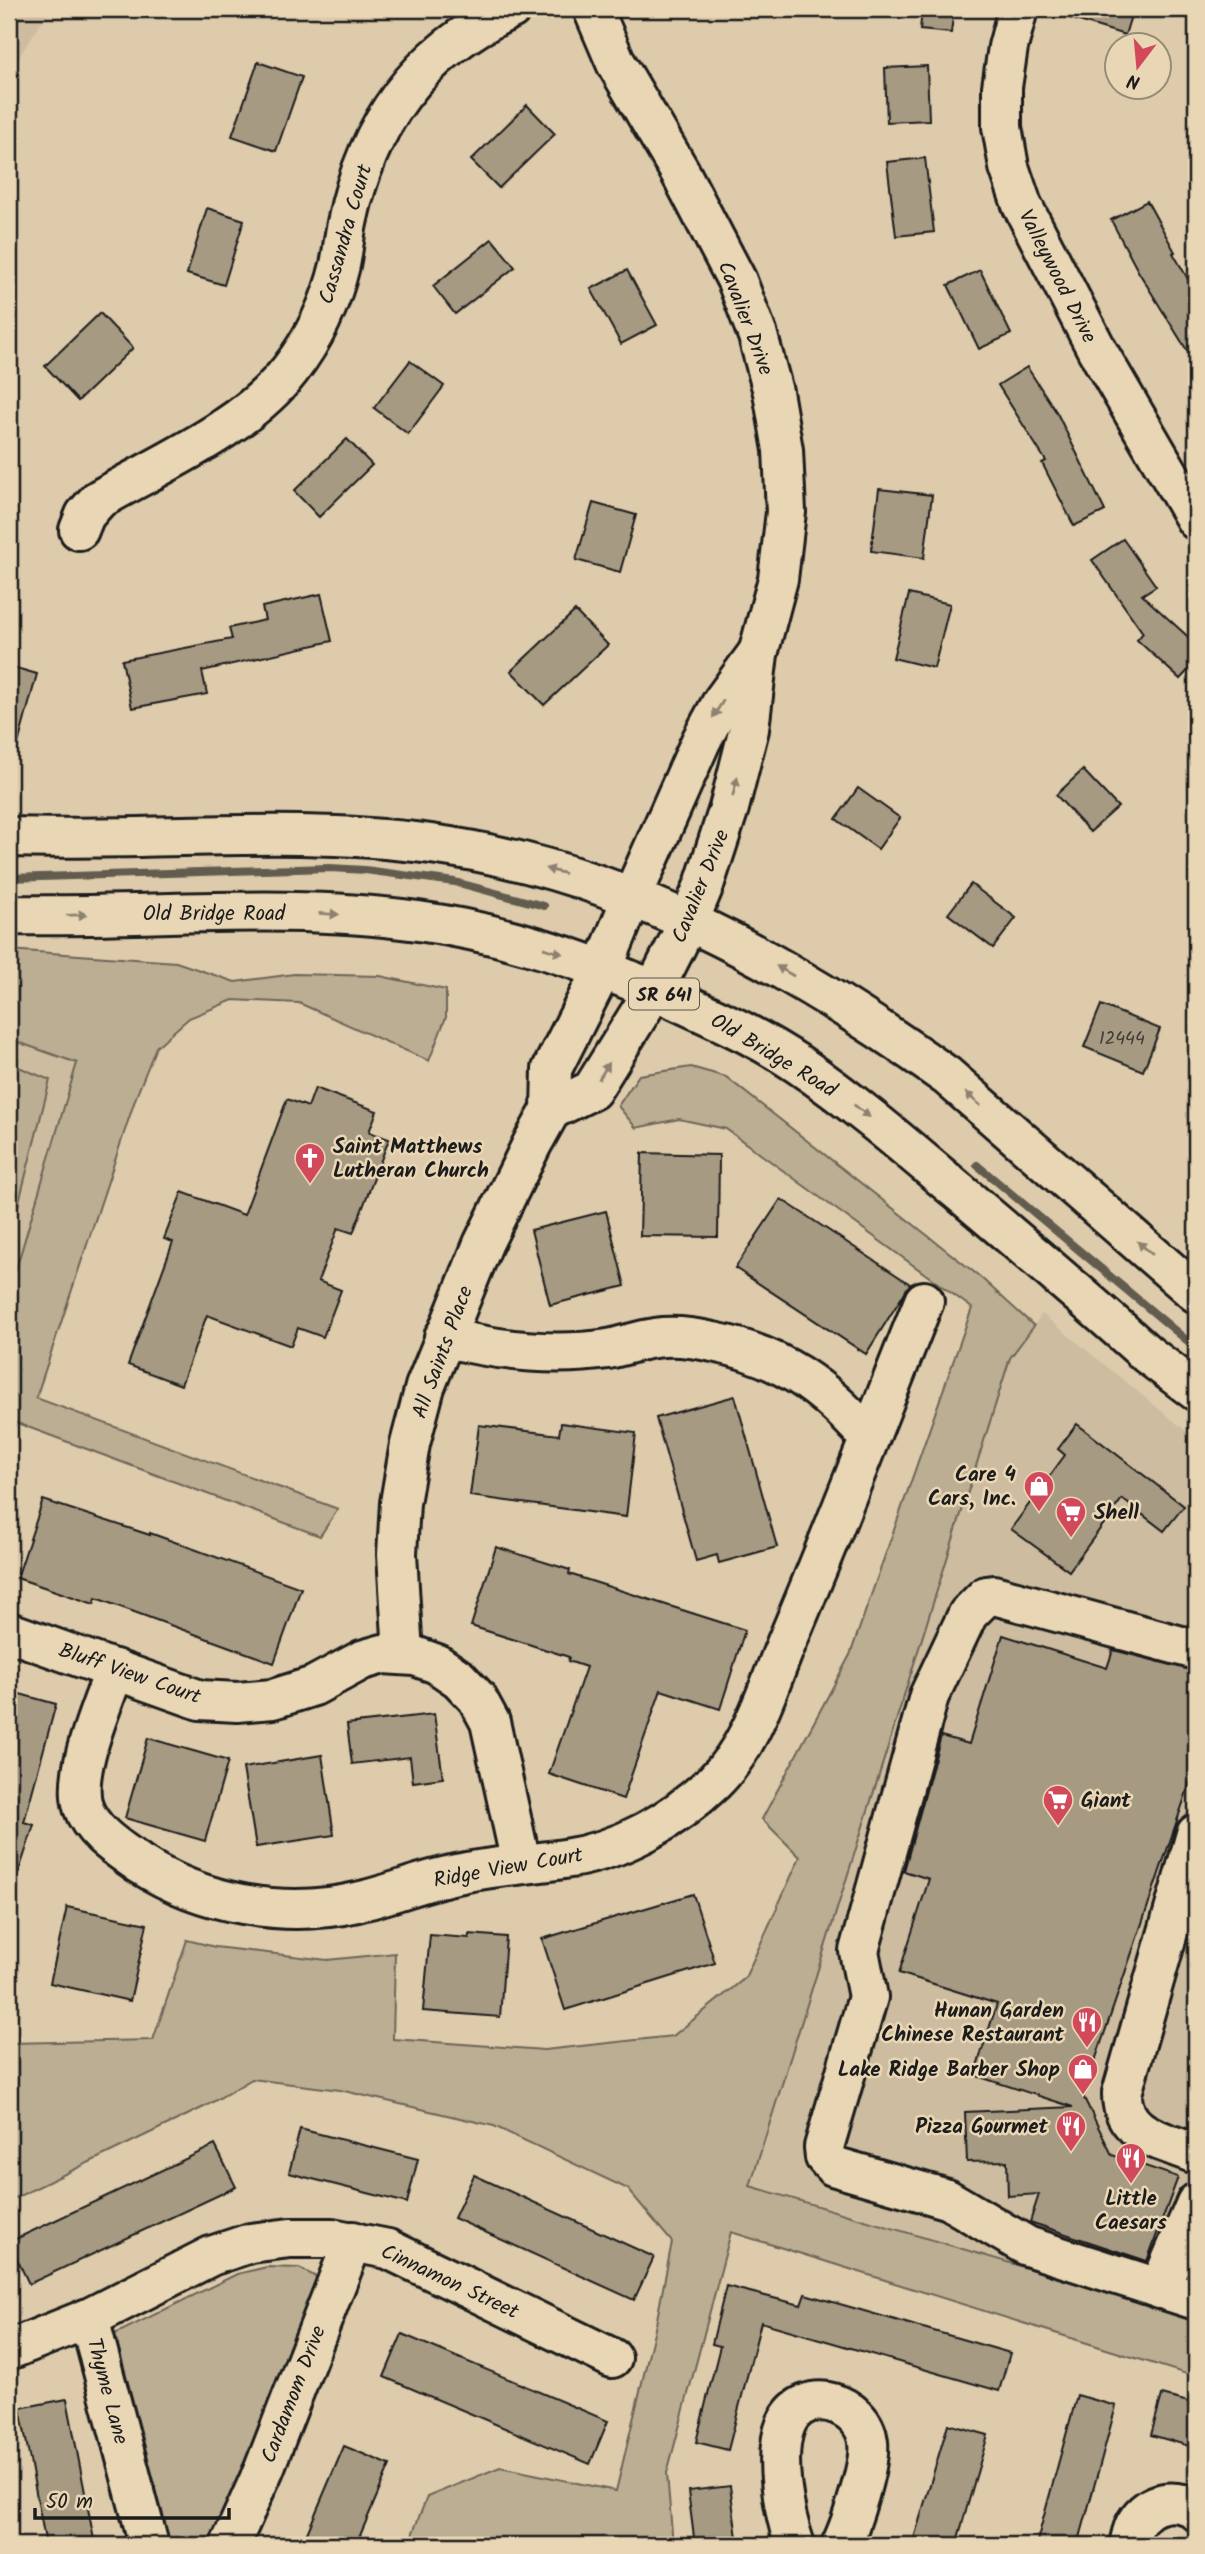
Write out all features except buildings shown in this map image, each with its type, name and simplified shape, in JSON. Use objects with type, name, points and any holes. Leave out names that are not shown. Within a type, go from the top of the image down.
[{"type":"street","name":"Cassandra Court","points":[[79,530],[85,515],[98,500],[232,424],[263,399],[290,370],[312,338],[329,302],[358,178],[375,135],[398,96],[423,69],[459,39],[511,9]]},
{"type":"street","name":"Cavalier Drive","points":[[593,9],[616,63],[679,170],[737,281],[758,336],[774,392],[783,450],[786,512],[778,579],[758,654],[749,729],[733,796],[704,885],[654,990]]},
{"type":"street","name":"Valleywood Drive","points":[[1018,9],[1007,47],[1002,87],[1002,127],[1009,167],[1022,205],[1097,350],[1196,520]]},
{"type":"street","name":"Cavalier Drive","points":[[603,968],[712,719],[758,654]]},
{"type":"street","points":[[9,837],[68,839],[242,835],[346,837],[431,844],[507,858],[582,878],[632,897],[723,936],[818,990],[947,1076],[1196,1293]]},
{"type":"street","name":"Old Bridge Road","points":[[9,915],[223,911],[417,920],[489,934],[555,951],[603,968],[743,1031],[796,1063],[859,1108],[1052,1270],[1147,1354],[1196,1391]]},
{"type":"street","name":"All Saints Place","points":[[402,1654],[397,1554],[400,1503],[425,1387],[483,1244],[551,1110],[552,1069],[603,968]]},
{"type":"street","points":[[551,1110],[592,1090],[654,990]]},
{"type":"street","name":"Ridge View Court","points":[[115,1669],[82,1769],[79,1790],[84,1810],[94,1828],[119,1849],[154,1872],[224,1900],[257,1907],[307,1909],[357,1902],[461,1873],[567,1859],[607,1849],[645,1833],[686,1806],[716,1779],[742,1747],[815,1576],[923,1301]]},
{"type":"street","points":[[444,1337],[526,1353],[573,1353],[610,1349],[656,1337],[695,1338],[734,1346],[772,1359],[807,1378],[844,1408],[869,1438]]},
{"type":"street","points":[[1196,1650],[994,1595],[986,1596],[968,1614],[929,1696],[859,1951],[868,1997],[824,2147],[825,2157],[834,2166],[947,2199],[1027,2246],[1196,2300]]},
{"type":"street","name":"Bluff View Court","points":[[9,1632],[200,1700],[237,1702],[272,1699],[314,1686],[362,1660],[383,1654],[402,1654],[437,1664],[459,1679],[477,1698],[490,1722],[521,1863]]},
{"type":"street","points":[[1196,1835],[1122,2093],[1122,2103],[1125,2115],[1141,2133],[1196,2154]]},
{"type":"street","points":[[1160,2289],[1196,2203]]},
{"type":"street","name":"Cinnamon Street","points":[[9,2350],[89,2318],[211,2256],[250,2244],[290,2238],[353,2241],[388,2249],[612,2358]]},
{"type":"street","name":"Cardamom Drive","points":[[230,2545],[264,2469],[353,2241]]},
{"type":"street","name":"Thyme Lane","points":[[89,2318],[149,2545]]},
{"type":"street","points":[[794,2545],[784,2511],[780,2476],[786,2423],[796,2411],[809,2403],[824,2401],[845,2407],[858,2417],[865,2428],[869,2444],[858,2494],[841,2545]]},
{"type":"street","points":[[1129,2545],[1136,2523],[1146,2511],[1160,2503],[1181,2503],[1196,2511]]},
{"type":"shaded area","points":[[9,9],[50,9],[9,72]]},
{"type":"shaded area","points":[[9,950],[176,962],[235,982],[294,974],[380,976],[446,990],[446,1017],[429,1061],[299,1003],[233,1000],[189,1018],[156,1047],[136,1097],[36,1398],[338,1509],[320,1536],[9,1420],[9,1293],[77,1063],[9,1039]]},
{"type":"shaded area","points":[[9,983],[124,995],[9,1406]]},
{"type":"shaded area","points":[[9,1063],[50,1080],[9,1241]]},
{"type":"shaded area","points":[[691,1067],[726,1077],[979,1276],[1034,1326],[1010,1358],[750,2186],[1196,2318],[1196,2377],[731,2232],[667,2473],[673,2545],[408,2545],[427,2497],[500,2467],[616,2491],[656,2324],[672,2242],[628,2189],[494,2126],[340,2090],[252,2079],[204,2107],[9,2201],[9,2043],[153,2040],[187,1940],[215,1947],[327,1960],[395,1953],[393,2039],[544,2050],[673,2036],[745,1978],[800,1857],[762,1819],[850,1655],[972,1308],[726,1129],[679,1119],[636,1128],[618,1106],[639,1075]]},
{"type":"shaded area","points":[[1042,1314],[1196,1439],[1196,2318],[750,2187],[1010,1358]]},
{"type":"shaded area","points":[[267,2267],[299,2268],[320,2279],[212,2545],[171,2545],[115,2334],[237,2274]]},
{"type":"waterway","points":[[9,878],[330,868],[455,882],[544,906]]},
{"type":"waterway","points":[[977,1165],[1196,1348]]},
{"type":"place","name":"Saint Matthews Lutheran Church","points":[[310,1185]]},
{"type":"place","name":"Care 4 Cars, Inc.","points":[[1039,1513]]},
{"type":"place","name":"Shell","points":[[1071,1539]]},
{"type":"place","name":"Giant","points":[[1058,1827]]},
{"type":"place","name":"Hunan Garden Chinese Restaurant","points":[[1087,2049]]},
{"type":"place","name":"Lake Ridge Barber Shop","points":[[1083,2096]]},
{"type":"place","name":"Pizza Gourmet","points":[[1071,2153]]},
{"type":"place","name":"Little Caesars","points":[[1131,2185]]}]
